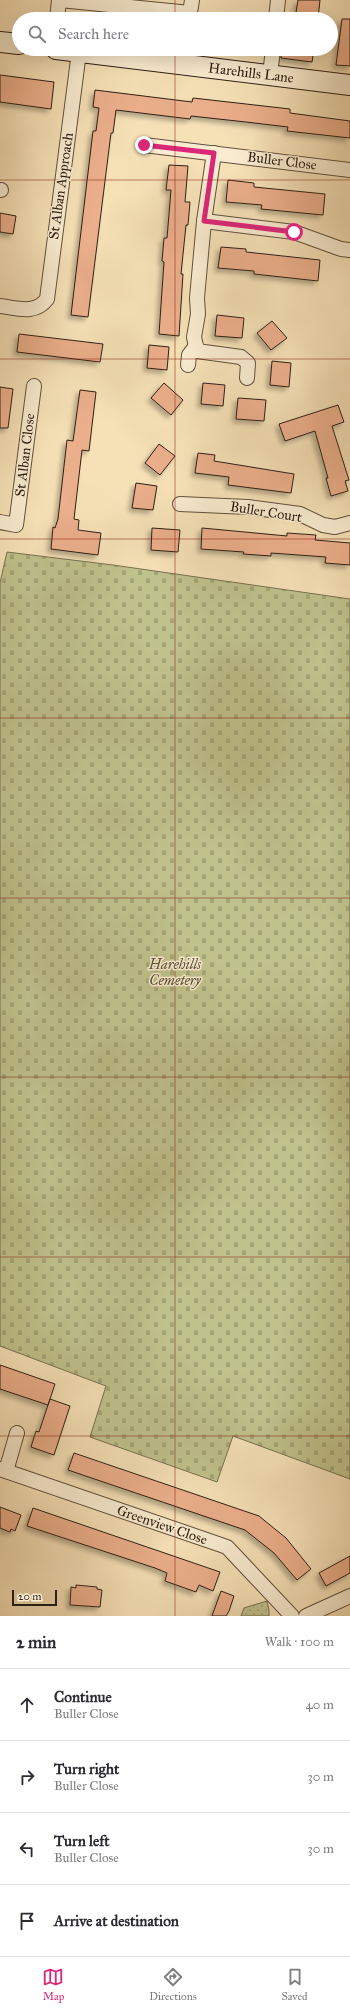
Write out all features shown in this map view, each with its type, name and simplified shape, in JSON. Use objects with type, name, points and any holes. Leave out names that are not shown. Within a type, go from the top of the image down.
[{"type":"main road","points":[[0,42],[12,43]]},
{"type":"main road","name":"Harehills Lane","points":[[112,56],[350,85]]},
{"type":"street","points":[[58,12],[60,0],[180,12]]},
{"type":"street","points":[[190,12],[192,0]]},
{"type":"street","points":[[277,12],[278,0]]},
{"type":"street","name":"St Alban Approach","points":[[0,306],[28,310],[39,307],[47,299],[78,56]]},
{"type":"street","points":[[270,75],[271,56]]},
{"type":"street","name":"Buller Close","points":[[144,145],[350,170]]},
{"type":"street","points":[[214,153],[204,221],[197,298],[198,314],[194,337],[197,351],[241,357],[248,363],[246,378]]},
{"type":"street","points":[[204,221],[294,232],[341,249],[350,250]]},
{"type":"street","points":[[188,365],[189,355],[196,346]]},
{"type":"street","name":"St Alban Close","points":[[0,522],[16,524],[34,386]]},
{"type":"street","name":"Buller Court","points":[[180,504],[248,507],[300,514],[323,525],[335,527],[350,523]]},
{"type":"street","name":"Greenview Close","points":[[17,1433],[3,1470],[227,1547],[292,1616]]},
{"type":"street","points":[[306,1616],[350,1596]]},
{"type":"green space","name":"Harehills Cemetery","points":[[7,552],[113,565],[350,599],[350,1479],[233,1436],[217,1482],[90,1437],[106,1386],[0,1346],[0,583]]},
{"type":"green space","points":[[267,1601],[269,1616],[241,1616],[244,1608]]},
{"type":"building","points":[[298,0],[320,0],[319,12],[296,12]]},
{"type":"building","points":[[342,19],[350,19],[350,66],[336,65]]},
{"type":"building","points":[[281,56],[313,56],[312,62],[281,58]]},
{"type":"building","points":[[0,75],[54,82],[51,109],[0,102]]},
{"type":"building","points":[[95,90],[192,102],[193,98],[290,109],[290,113],[350,121],[350,138],[287,131],[288,127],[191,116],[190,119],[116,110],[113,133],[111,133],[88,317],[71,315],[93,131],[96,131],[99,108],[93,107]]},
{"type":"building","points":[[169,165],[188,166],[185,202],[190,202],[181,274],[183,274],[179,336],[159,334],[164,262],[162,261],[164,238],[167,238],[171,190],[166,190]]},
{"type":"building","points":[[228,180],[254,183],[254,187],[325,194],[323,215],[261,209],[262,205],[226,202]]},
{"type":"building","points":[[0,213],[16,216],[13,234],[0,232]]},
{"type":"building","points":[[221,247],[246,249],[246,252],[320,260],[318,281],[254,274],[254,271],[218,268]]},
{"type":"building","points":[[217,315],[244,318],[242,338],[215,336]]},
{"type":"building","points":[[272,321],[287,338],[271,350],[257,333]]},
{"type":"building","points":[[19,334],[103,344],[100,362],[17,352]]},
{"type":"building","points":[[149,345],[169,347],[167,370],[147,368]]},
{"type":"building","points":[[272,361],[291,363],[289,387],[270,385]]},
{"type":"building","points":[[164,383],[183,400],[171,415],[151,398]]},
{"type":"building","points":[[203,383],[225,385],[223,406],[201,404]]},
{"type":"building","points":[[0,387],[13,389],[8,428],[0,428]]},
{"type":"building","points":[[80,390],[96,392],[89,451],[82,450],[74,519],[79,520],[78,530],[101,533],[98,555],[51,549],[53,527],[55,528],[58,519],[67,440],[73,441]]},
{"type":"building","points":[[238,398],[266,400],[264,421],[236,419]]},
{"type":"building","points":[[338,405],[344,422],[332,426],[349,480],[345,481],[348,491],[331,496],[326,478],[328,478],[315,431],[285,441],[279,424]]},
{"type":"building","points":[[159,444],[175,456],[160,475],[145,463]]},
{"type":"building","points":[[198,453],[215,455],[214,461],[294,474],[291,493],[228,485],[229,477],[195,473]]},
{"type":"building","points":[[136,483],[157,486],[153,510],[132,508]]},
{"type":"building","points":[[152,528],[180,530],[178,552],[151,550]]},
{"type":"building","points":[[202,528],[287,536],[287,533],[316,535],[315,540],[350,543],[350,565],[325,563],[326,557],[271,553],[271,556],[243,554],[244,552],[201,549]]},
{"type":"building","points":[[0,1365],[55,1384],[50,1399],[70,1406],[54,1455],[31,1447],[36,1431],[39,1432],[48,1405],[0,1389]]},
{"type":"building","points":[[74,1453],[259,1516],[286,1538],[311,1569],[297,1580],[274,1553],[245,1530],[68,1470]]},
{"type":"building","points":[[0,1507],[21,1515],[15,1531],[11,1529],[10,1532],[0,1528]]},
{"type":"building","points":[[33,1508],[220,1572],[213,1591],[199,1585],[196,1592],[165,1581],[167,1573],[155,1568],[27,1526]]},
{"type":"building","points":[[350,1556],[350,1573],[326,1586],[319,1573]]},
{"type":"building","points":[[76,1585],[97,1587],[97,1589],[102,1590],[100,1607],[70,1605],[71,1587],[76,1588]]},
{"type":"building","points":[[221,1591],[234,1596],[229,1611],[226,1616],[212,1616]]},
{"type":"route","points":[[144,145],[214,153],[204,221],[294,232]]}]
